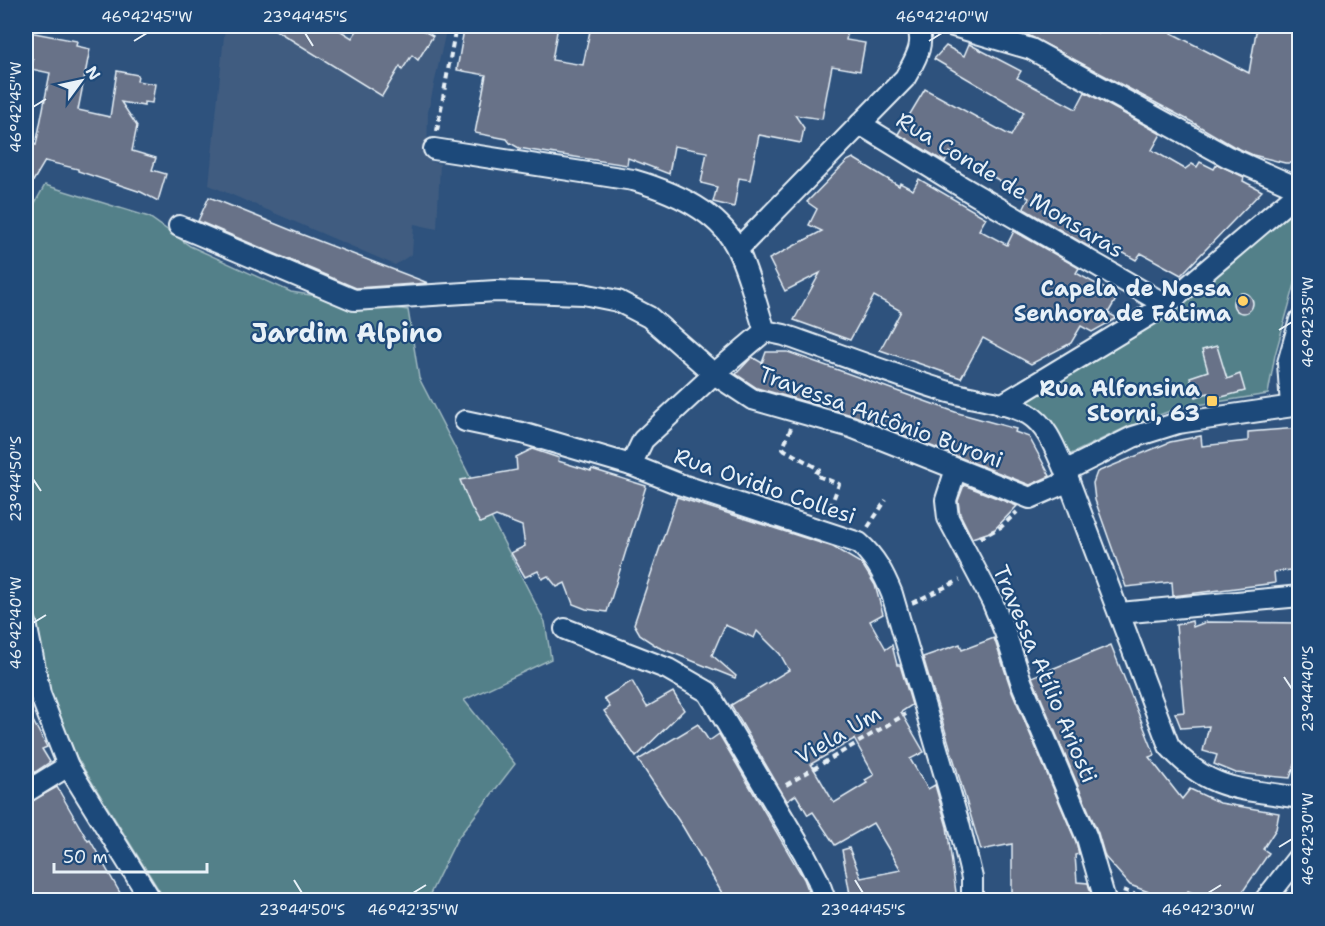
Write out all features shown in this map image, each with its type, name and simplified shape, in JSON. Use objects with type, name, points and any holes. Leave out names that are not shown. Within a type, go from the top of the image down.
[{"type":"street","points":[[738,249],[904,78],[920,52],[920,32],[917,26]]},
{"type":"street","points":[[953,26],[1031,49],[1228,157],[1299,190],[1166,305],[1001,405]]},
{"type":"street","name":"Rua Conde de Monsaras","points":[[860,124],[964,188],[1166,305]]},
{"type":"street","points":[[434,149],[633,180],[656,186],[693,205],[720,226],[738,249],[765,331]]},
{"type":"street","name":"Travessa Antônio Buroni","points":[[179,226],[354,300],[496,291],[583,294],[618,301],[648,317],[714,374],[752,399],[851,427],[1030,498]]},
{"type":"street","points":[[1030,498],[1133,437],[1178,423],[1295,406],[1287,363],[1299,321]]},
{"type":"street","points":[[631,465],[644,440],[714,374],[765,331]]},
{"type":"street","points":[[765,331],[784,335],[898,376],[1030,415],[1050,436],[1067,476],[1169,746],[1192,770],[1214,782],[1248,792],[1299,798]]},
{"type":"street","name":"Rua Ovidio Collesi","points":[[465,421],[522,433],[631,465],[679,484],[859,543],[870,553],[884,575],[896,611],[959,824],[972,878],[972,900]]},
{"type":"street","name":"Travessa Atílio Ariosti","points":[[956,469],[946,500],[948,518],[992,601],[1022,684],[1093,855],[1105,900]]},
{"type":"street","points":[[1120,613],[1299,596]]},
{"type":"street","points":[[26,623],[40,694],[68,766],[152,900]]},
{"type":"street","points":[[565,629],[668,669],[708,692],[818,880],[825,900]]},
{"type":"street","points":[[26,792],[68,766]]},
{"type":"street","points":[[1265,900],[1299,855]]},
{"type":"path","points":[[434,149],[456,26]]},
{"type":"path","points":[[794,410],[792,427],[783,448],[819,469],[815,475],[839,484],[822,531]]},
{"type":"path","points":[[963,548],[1001,527],[1030,498]]},
{"type":"path","points":[[859,543],[886,500]]},
{"type":"path","points":[[896,611],[977,572]]},
{"type":"path","name":"Viela Um","points":[[770,795],[924,705]]},
{"type":"shaded area","points":[[225,26],[447,26],[428,112],[427,160],[440,164],[437,229],[414,224],[412,254],[395,265],[209,185]]},
{"type":"green space","points":[[45,185],[149,217],[190,246],[291,292],[408,310],[419,378],[545,622],[551,659],[464,700],[515,764],[457,839],[427,900],[165,900],[77,758],[49,692],[26,594],[26,219]]},
{"type":"green space","points":[[1299,204],[1299,270],[1275,355],[1268,394],[1178,408],[1127,427],[1067,456],[1024,398]]},
{"type":"building","points":[[269,26],[333,26],[352,38],[360,26],[415,26],[433,36],[418,60],[412,55],[402,70],[400,66],[382,96]]},
{"type":"building","points":[[483,26],[558,26],[552,60],[583,65],[591,26],[793,26],[818,30],[818,26],[849,26],[846,40],[865,43],[860,71],[832,66],[822,119],[795,115],[804,128],[801,143],[759,135],[750,180],[739,178],[734,207],[713,202],[717,187],[701,183],[707,152],[674,146],[669,174],[628,158],[627,165],[536,151],[519,148],[507,139],[475,133],[486,75],[457,70],[464,29],[482,32]]},
{"type":"building","points":[[1011,26],[1083,26],[1098,33],[1102,26],[1158,26],[1249,73],[1257,26],[1299,28],[1299,163],[1285,163],[1253,155],[1233,146]]},
{"type":"building","points":[[29,32],[77,41],[76,46],[90,49],[78,110],[110,117],[117,71],[138,75],[137,81],[155,84],[152,103],[144,102],[144,106],[121,102],[137,126],[132,151],[156,158],[152,170],[166,174],[158,201],[141,192],[78,171],[78,169],[45,161],[26,193],[26,169],[31,144],[36,145],[50,73],[31,69],[33,60],[26,57],[26,41],[28,41]]},
{"type":"building","points":[[969,44],[1021,71],[1017,78],[1076,109],[1085,92],[1161,134],[1152,150],[1185,169],[1192,164],[1197,167],[1200,162],[1214,169],[1217,164],[1244,177],[1243,181],[1262,191],[1181,275],[1141,253],[1136,260],[1095,237],[1089,247],[1026,210],[1024,208],[1029,198],[1004,183],[950,152],[945,162],[898,134],[925,89],[1011,136],[1024,112],[934,59],[946,46],[964,56]]},
{"type":"building","points":[[853,158],[899,186],[900,183],[913,190],[919,179],[986,218],[979,230],[1007,245],[1014,231],[1079,268],[1076,273],[1118,296],[1108,313],[1117,318],[1092,332],[1081,326],[1071,343],[1031,364],[983,338],[961,378],[880,350],[901,311],[874,296],[850,340],[794,320],[820,273],[785,291],[769,259],[822,231],[809,225],[817,209],[807,202],[847,161]]},
{"type":"building","points":[[209,197],[428,283],[356,288],[198,221]]},
{"type":"building","name":"Capela de Nossa Senhora de Fátima","points":[[1243,293],[1250,296],[1253,303],[1250,310],[1243,313],[1236,310],[1233,303],[1236,296]]},
{"type":"building","points":[[1217,346],[1227,379],[1240,374],[1245,391],[1210,400],[1208,393],[1196,397],[1190,377],[1208,371],[1202,350]]},
{"type":"building","points":[[766,352],[788,352],[958,413],[1016,429],[1015,432],[1029,437],[1050,476],[1030,485],[855,416],[757,388],[736,374],[752,357],[762,363]]},
{"type":"building","points":[[1299,428],[1299,569],[1274,572],[1275,583],[1173,596],[1172,582],[1126,587],[1095,500],[1093,483],[1097,472],[1170,442],[1201,436],[1202,446],[1248,441],[1248,432]]},
{"type":"building","points":[[532,449],[559,458],[558,461],[646,486],[607,612],[586,609],[573,604],[565,583],[557,587],[548,576],[542,579],[538,571],[525,577],[511,553],[525,546],[522,526],[496,516],[480,523],[471,507],[460,480],[517,470],[516,457]]},
{"type":"building","points":[[964,485],[1017,506],[993,531],[972,538],[960,514],[958,501]]},
{"type":"building","points":[[677,497],[833,547],[862,564],[875,585],[883,614],[870,621],[886,649],[892,645],[912,705],[901,712],[924,752],[910,759],[928,789],[935,785],[947,827],[957,900],[913,900],[912,896],[888,900],[851,900],[842,850],[849,848],[861,878],[901,870],[873,823],[835,845],[813,812],[808,815],[796,795],[787,801],[731,705],[789,670],[780,654],[757,631],[754,638],[725,625],[712,655],[736,676],[735,678],[658,647],[641,636],[634,624]],"holes":[[[854,739],[874,775],[865,780],[867,783],[834,803],[811,764]]]},
{"type":"building","points":[[1192,621],[1193,627],[1206,622],[1299,623],[1299,753],[1290,778],[1236,773],[1214,764],[1217,755],[1203,751],[1209,726],[1181,728],[1175,713],[1184,712],[1176,625]]},
{"type":"building","points":[[994,638],[1011,689],[1076,842],[1079,854],[1075,855],[1077,882],[1088,883],[1093,900],[1012,900],[1012,844],[981,850],[923,657],[960,644],[962,650]]},
{"type":"building","points":[[1111,645],[1155,755],[1149,757],[1182,799],[1190,789],[1220,803],[1279,813],[1276,829],[1263,849],[1269,853],[1237,900],[1211,900],[1188,891],[1184,900],[1170,900],[1130,885],[1105,857],[1098,833],[1032,677]]},
{"type":"building","points":[[632,681],[647,707],[673,692],[684,710],[636,757],[604,711],[610,707],[604,698]]},
{"type":"building","points":[[26,708],[47,747],[42,749],[50,762],[26,778]]},
{"type":"building","points":[[698,724],[709,741],[719,734],[804,879],[812,900],[726,900],[683,827],[638,760]]},
{"type":"building","points":[[57,787],[124,900],[26,900],[26,804]]},
{"type":"place","name":"Capela de Nossa Senhora de Fátima","points":[[1243,301]]},
{"type":"place","name":"Rua Alfonsina Storni, 63","points":[[1212,401]]},
{"type":"district","name":"Jardim Alpino","points":[[347,332]]}]
